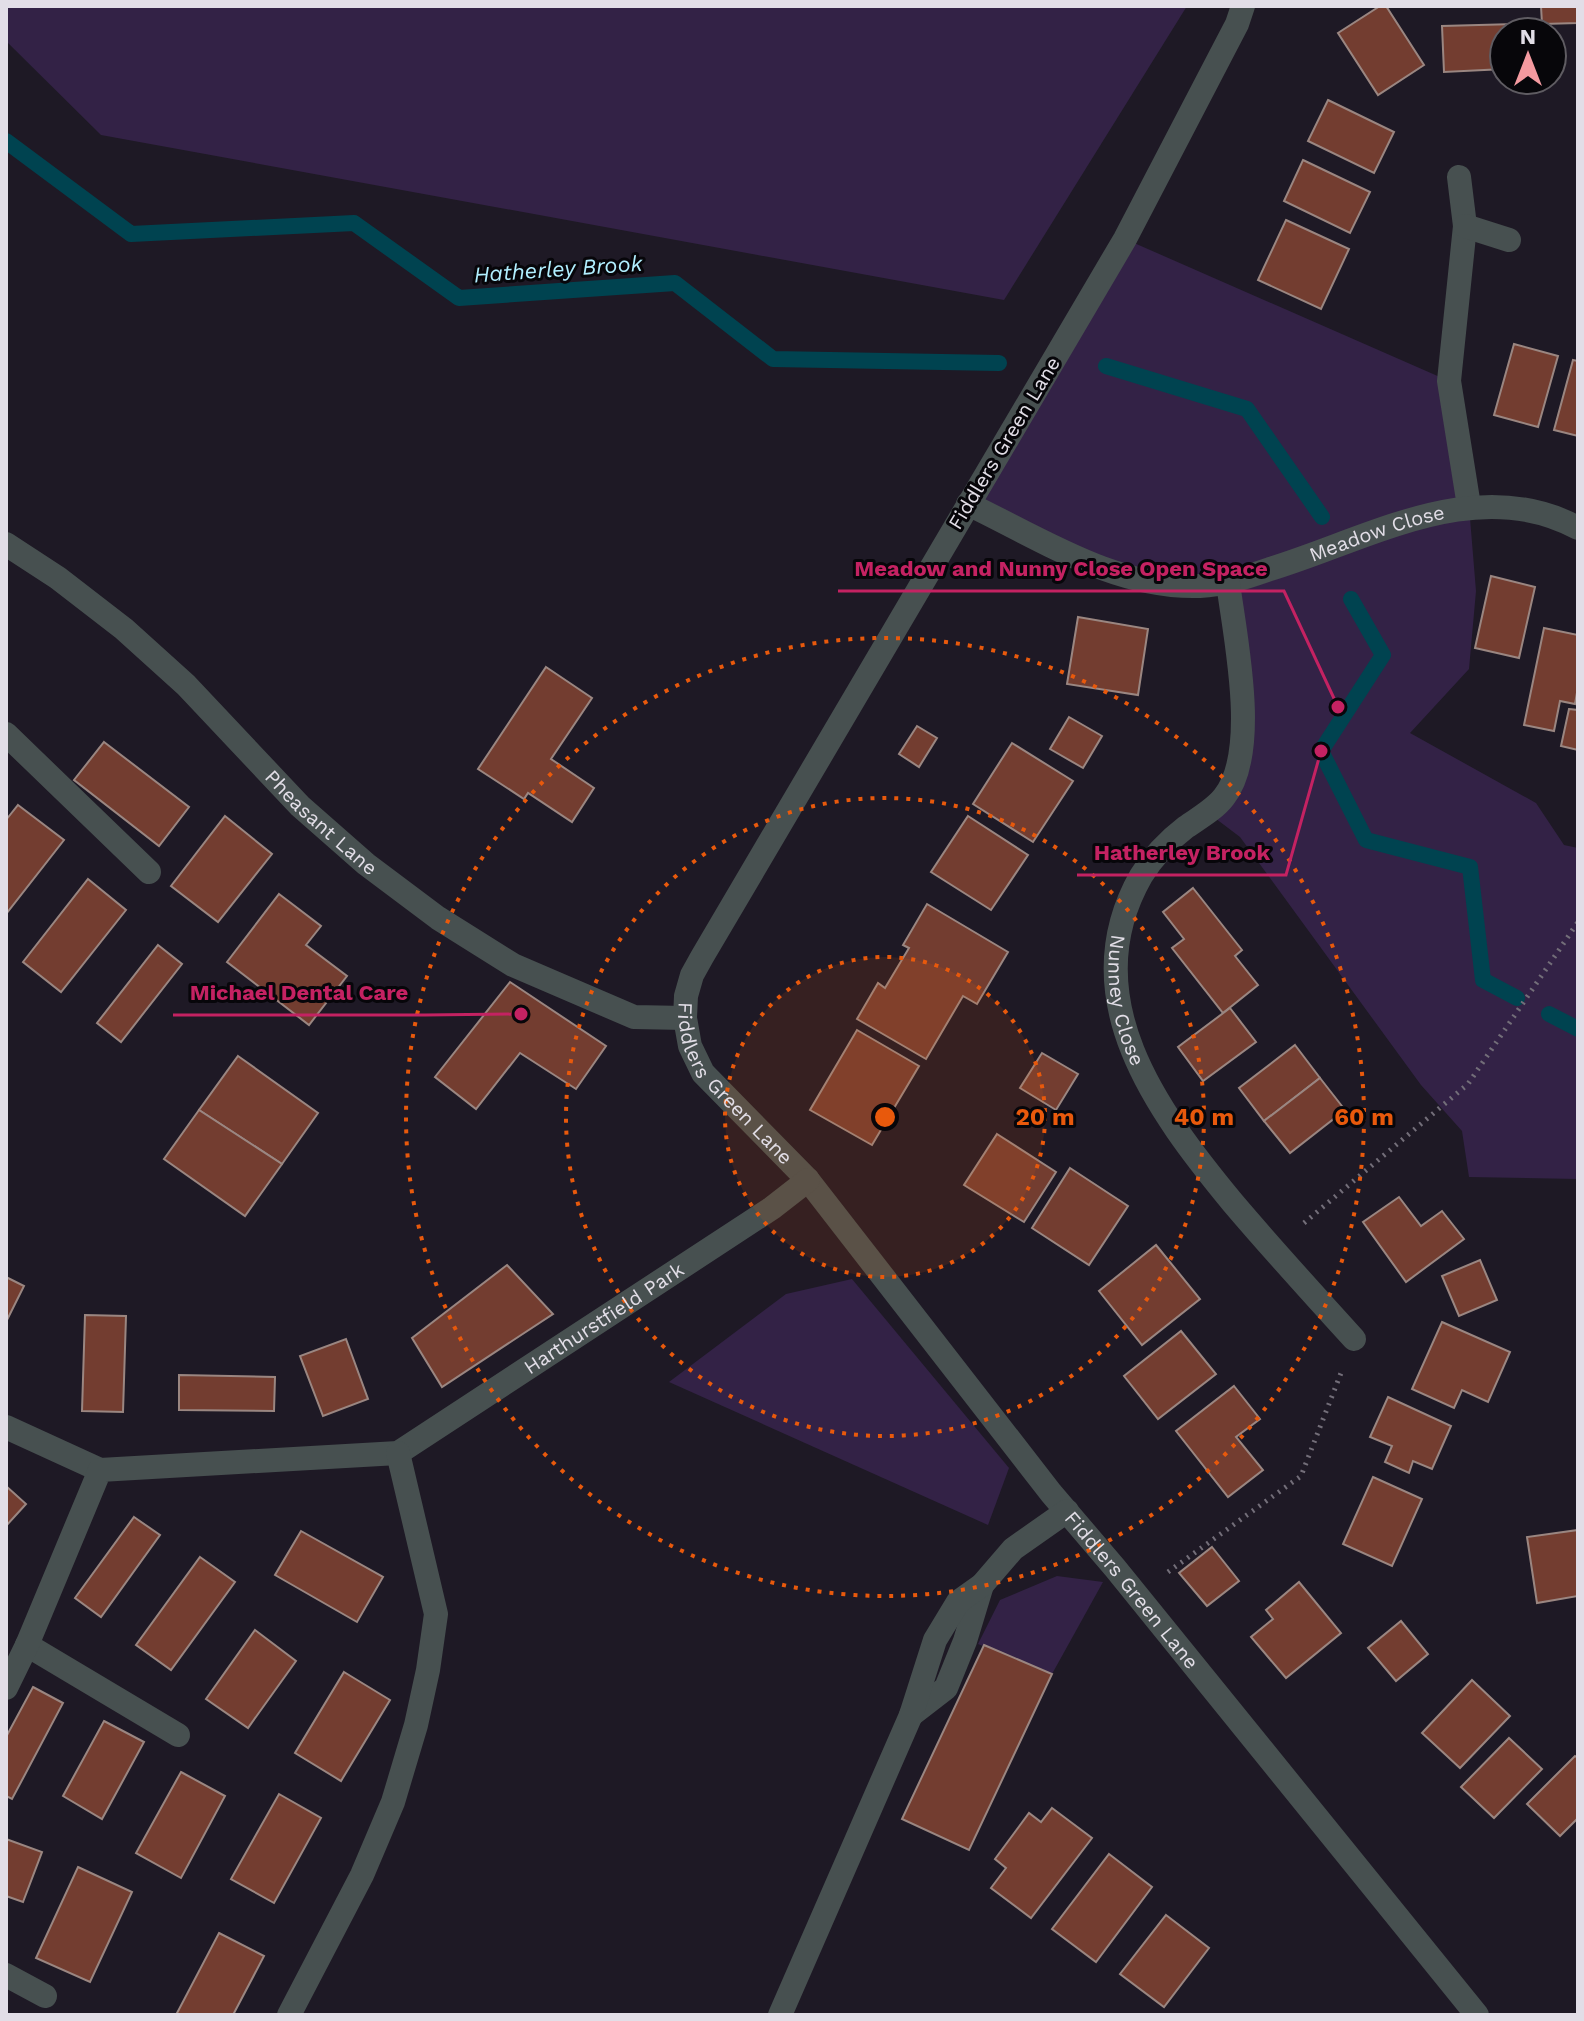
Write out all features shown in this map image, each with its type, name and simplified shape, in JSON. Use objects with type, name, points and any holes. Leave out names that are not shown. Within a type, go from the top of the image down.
[{"type":"street","name":"Fiddlers Green Lane","points":[[1243,6],[1237,24],[1125,239],[692,975],[686,996],[685,1018],[690,1046],[703,1073],[808,1180],[1067,1511],[1477,2015]]},
{"type":"street","name":"Meadow Close","points":[[1459,177],[1465,226],[1449,381],[1469,506]]},
{"type":"street","points":[[1465,226],[1509,240]]},
{"type":"street","name":"Meadow Close","points":[[968,504],[1112,573],[1178,586],[1228,583],[1412,519],[1469,506],[1503,506],[1536,511],[1578,528]]},
{"type":"street","name":"Pheasant Lane","points":[[6,544],[58,578],[124,629],[186,685],[300,806],[366,864],[438,918],[513,965],[634,1017],[685,1018]]},
{"type":"street","name":"Nunney Close","points":[[1228,583],[1244,719],[1240,761],[1224,797],[1161,850],[1143,873],[1129,900],[1119,932],[1115,966],[1118,998],[1127,1031],[1149,1086],[1167,1119],[1273,1250],[1354,1339]]},
{"type":"street","points":[[6,734],[149,872]]},
{"type":"street","name":"Harthurstfield Park","points":[[398,1453],[772,1208],[808,1180]]},
{"type":"street","points":[[6,1427],[100,1470],[398,1453],[436,1614],[428,1670],[416,1725],[393,1802],[362,1875],[289,2015]]},
{"type":"street","points":[[6,1688],[100,1470]]},
{"type":"street","points":[[780,2015],[911,1715],[935,1640],[958,1602],[982,1585],[1013,1549],[1067,1511]]},
{"type":"street","points":[[27,1645],[178,1735]]},
{"type":"street","points":[[6,1975],[45,1996]]},
{"type":"path","points":[[1273,1250],[1468,1084],[1578,922]]},
{"type":"path","points":[[1136,1595],[1301,1476],[1354,1339]]},
{"type":"shaded area","points":[[6,6],[1187,6],[1004,300],[101,135],[6,41]]},
{"type":"shaded area","points":[[1125,239],[1449,381],[1469,506],[1476,591],[1469,669],[1410,733],[1536,803],[1564,845],[1578,848],[1578,1179],[1469,1177],[1462,1131],[1421,1085],[1240,837],[1207,812],[1235,775],[1228,583],[1178,586],[968,504]]},
{"type":"shaded area","points":[[852,1279],[1009,1468],[988,1525],[669,1382],[786,1294]]},
{"type":"shaded area","points":[[1057,1576],[1103,1582],[1052,1674],[978,1644],[1000,1600]]},
{"type":"building","points":[[1380,6],[1386,6],[1424,65],[1378,95],[1338,33]]},
{"type":"building","points":[[1541,6],[1578,6],[1578,23],[1568,23],[1568,16],[1542,16]]},
{"type":"building","points":[[1488,25],[1488,70],[1444,72],[1442,26]]},
{"type":"building","points":[[1328,100],[1394,132],[1374,173],[1308,141]]},
{"type":"building","points":[[1303,160],[1370,192],[1350,233],[1284,201]]},
{"type":"building","points":[[1286,220],[1349,249],[1321,309],[1258,280]]},
{"type":"building","points":[[1514,344],[1558,356],[1538,427],[1494,415]]},
{"type":"building","points":[[1573,360],[1578,361],[1578,436],[1554,430]]},
{"type":"building","points":[[1491,576],[1535,587],[1519,658],[1475,648]]},
{"type":"building","points":[[1078,617],[1148,629],[1138,695],[1067,684]]},
{"type":"building","points":[[1544,628],[1578,635],[1575,704],[1560,701],[1554,731],[1524,725]]},
{"type":"building","points":[[546,667],[592,698],[551,759],[594,788],[572,822],[528,793],[524,799],[478,769]]},
{"type":"building","points":[[1569,709],[1578,710],[1578,750],[1561,746]]},
{"type":"building","points":[[1069,717],[1102,736],[1083,768],[1050,749]]},
{"type":"building","points":[[917,726],[937,738],[919,767],[899,754]]},
{"type":"building","points":[[104,742],[189,807],[159,846],[74,780]]},
{"type":"building","points":[[1012,743],[1073,781],[1033,842],[973,804]]},
{"type":"building","points":[[18,805],[64,840],[6,914],[6,820]]},
{"type":"building","points":[[225,816],[272,854],[218,922],[171,886]]},
{"type":"building","points":[[968,816],[1028,855],[991,910],[931,872]]},
{"type":"building","points":[[88,879],[126,910],[61,992],[23,962]]},
{"type":"building","points":[[1193,888],[1242,950],[1235,956],[1258,985],[1223,1013],[1172,948],[1184,939],[1163,912]]},
{"type":"building","points":[[279,894],[321,926],[306,945],[347,976],[309,1025],[227,962]]},
{"type":"building","points":[[927,904],[1008,952],[977,1004],[963,996],[926,1059],[857,1019],[878,983],[885,988],[909,948],[903,945]]},
{"type":"building","points":[[158,945],[182,964],[121,1042],[97,1023]]},
{"type":"building","points":[[510,982],[606,1046],[576,1089],[520,1053],[476,1109],[435,1077]]},
{"type":"building","points":[[1230,1008],[1256,1042],[1203,1081],[1178,1047]]},
{"type":"building","points":[[857,1030],[919,1066],[872,1145],[810,1110]]},
{"type":"building","points":[[1295,1045],[1320,1078],[1264,1121],[1239,1088]]},
{"type":"building","points":[[1042,1053],[1078,1074],[1056,1110],[1020,1088]]},
{"type":"building","points":[[238,1056],[318,1113],[282,1164],[199,1110]]},
{"type":"building","points":[[1320,1078],[1345,1110],[1290,1153],[1264,1121]]},
{"type":"building","points":[[199,1110],[282,1164],[245,1216],[164,1159]]},
{"type":"building","points":[[997,1134],[1056,1172],[1024,1222],[964,1185]]},
{"type":"building","points":[[1070,1168],[1128,1206],[1089,1265],[1032,1228]]},
{"type":"building","points":[[1399,1197],[1421,1226],[1442,1211],[1464,1239],[1406,1282],[1363,1222]]},
{"type":"building","points":[[1156,1245],[1200,1299],[1142,1345],[1099,1291]]},
{"type":"building","points":[[1480,1260],[1497,1300],[1459,1316],[1442,1276]]},
{"type":"building","points":[[507,1265],[553,1314],[442,1387],[412,1338]]},
{"type":"building","points":[[6,1277],[24,1286],[6,1322]]},
{"type":"building","points":[[85,1315],[126,1316],[123,1412],[82,1411]]},
{"type":"building","points":[[1442,1322],[1510,1352],[1488,1402],[1462,1390],[1454,1408],[1412,1389]]},
{"type":"building","points":[[1181,1331],[1216,1374],[1158,1419],[1124,1376]]},
{"type":"building","points":[[346,1339],[368,1399],[323,1416],[300,1356]]},
{"type":"building","points":[[179,1375],[275,1377],[274,1411],[179,1410]]},
{"type":"building","points":[[1234,1386],[1260,1419],[1236,1437],[1263,1470],[1228,1497],[1176,1431]]},
{"type":"building","points":[[1388,1397],[1451,1426],[1432,1469],[1413,1461],[1409,1473],[1385,1462],[1392,1446],[1370,1437]]},
{"type":"building","points":[[1373,1477],[1422,1499],[1392,1566],[1343,1544]]},
{"type":"building","points":[[6,1486],[26,1504],[6,1526]]},
{"type":"building","points":[[134,1517],[160,1535],[101,1617],[75,1598]]},
{"type":"building","points":[[1578,1530],[1578,1596],[1537,1603],[1527,1537]]},
{"type":"building","points":[[301,1531],[383,1577],[357,1622],[275,1575]]},
{"type":"building","points":[[1212,1547],[1239,1581],[1207,1606],[1179,1573]]},
{"type":"building","points":[[200,1557],[235,1582],[171,1670],[136,1645]]},
{"type":"building","points":[[1299,1582],[1341,1633],[1286,1678],[1251,1637],[1273,1619],[1266,1610]]},
{"type":"building","points":[[1401,1621],[1428,1654],[1396,1681],[1368,1648]]},
{"type":"building","points":[[255,1630],[296,1661],[248,1728],[206,1699]]},
{"type":"building","points":[[984,1645],[1052,1674],[969,1850],[902,1819]]},
{"type":"building","points":[[344,1672],[390,1700],[341,1781],[295,1753]]},
{"type":"building","points":[[1472,1680],[1510,1716],[1460,1768],[1422,1733]]},
{"type":"building","points":[[33,1687],[63,1703],[12,1799],[6,1796],[6,1737]]},
{"type":"building","points":[[104,1721],[144,1742],[102,1819],[63,1796]]},
{"type":"building","points":[[1509,1738],[1542,1769],[1494,1818],[1461,1787]]},
{"type":"building","points":[[1575,1756],[1578,1758],[1578,1818],[1560,1836],[1527,1804]]},
{"type":"building","points":[[181,1772],[225,1796],[181,1878],[136,1853]]},
{"type":"building","points":[[279,1794],[321,1818],[274,1903],[231,1879]]},
{"type":"building","points":[[1052,1808],[1092,1838],[1031,1918],[991,1888],[1006,1868],[995,1859],[1029,1813],[1041,1822]]},
{"type":"building","points":[[6,1839],[42,1852],[23,1902],[6,1896]]},
{"type":"building","points":[[1109,1854],[1152,1887],[1096,1962],[1052,1929]]},
{"type":"building","points":[[78,1867],[132,1892],[90,1982],[36,1958]]},
{"type":"building","points":[[1166,1915],[1209,1948],[1164,2007],[1120,1974]]},
{"type":"building","points":[[219,1933],[264,1956],[233,2015],[176,2015]]},
{"type":"waterway","name":"Hatherley Brook","points":[[6,141],[131,234],[354,223],[459,298],[675,283],[773,359],[999,363]]},
{"type":"waterway","name":"Hatherley Brook","points":[[1106,366],[1247,409],[1322,517]]},
{"type":"waterway","name":"Hatherley Brook","points":[[1351,599],[1383,655],[1321,751],[1366,840],[1470,867],[1483,980],[1517,998]]},
{"type":"waterway","name":"Hatherley Brook","points":[[1549,1014],[1578,1029]]},
{"type":"place","name":"Meadow and Nunny Close Open Space","points":[[1338,707]]},
{"type":"place","name":"Hatherley Brook","points":[[1321,751]]},
{"type":"place","name":"Michael Dental Care","points":[[521,1014]]}]
